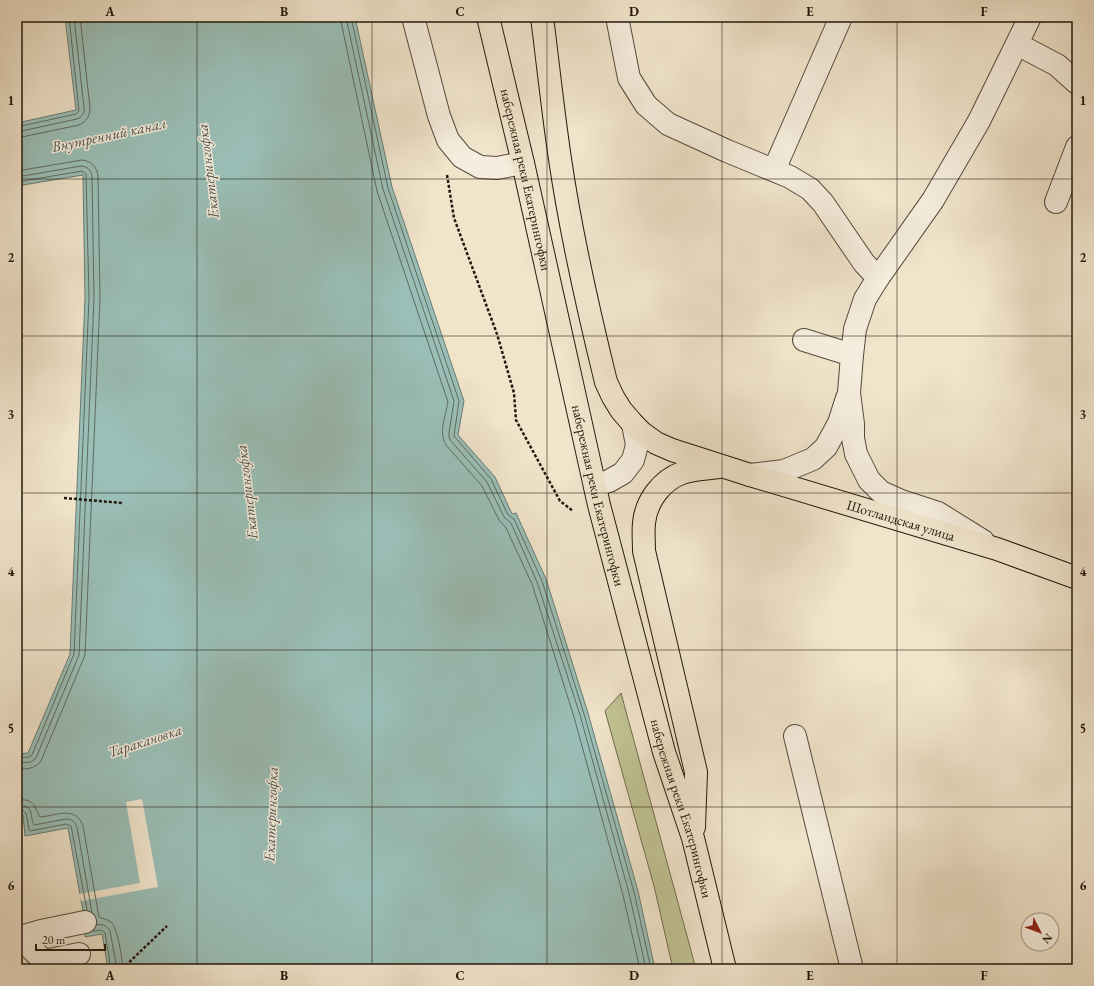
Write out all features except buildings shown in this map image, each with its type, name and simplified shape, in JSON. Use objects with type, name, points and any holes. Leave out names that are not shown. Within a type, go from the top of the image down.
[{"type":"main road","name":"набережная реки Екатерингофки","points":[[488,17],[523,163],[599,505],[664,752],[693,838],[725,969]]},
{"type":"main road","name":"Шотландская улица","points":[[542,17],[560,160],[578,262],[606,382],[621,410],[633,424],[642,433],[656,443],[672,450],[997,549],[1077,578]]},
{"type":"main road","points":[[693,838],[696,772],[644,551],[644,522],[650,502],[660,488],[671,478],[683,473],[724,466]]},
{"type":"street","points":[[412,17],[439,116],[448,140],[462,158],[480,166],[497,168],[523,163]]},
{"type":"street","points":[[617,17],[629,78],[646,106],[668,124],[727,151],[790,176],[810,189],[823,203],[864,263],[878,278]]},
{"type":"street","points":[[774,170],[841,17]]},
{"type":"street","points":[[997,549],[938,513],[901,501],[881,492],[869,480],[856,454],[849,393],[855,329],[866,299],[878,278],[934,200],[979,121],[1030,17]]},
{"type":"street","points":[[1017,44],[1057,65],[1077,83]]},
{"type":"street","points":[[1056,202],[1077,147]]},
{"type":"street","points":[[804,340],[852,355]]},
{"type":"street","points":[[750,475],[784,471],[813,459],[826,447],[839,423],[849,393]]},
{"type":"street","points":[[595,484],[609,481],[623,474],[633,460],[637,445],[633,424]]},
{"type":"street","points":[[795,736],[852,969]]},
{"type":"street","points":[[18,938],[42,931],[85,922]]},
{"type":"street","points":[[18,938],[44,961],[79,954]]},
{"type":"path","points":[[448,140],[447,172],[454,218],[497,334],[514,393],[516,420],[560,501],[573,511]]},
{"type":"path","points":[[64,498],[122,503]]},
{"type":"path","points":[[122,969],[168,926]]},
{"type":"green space","points":[[621,693],[696,969],[673,969],[654,886],[605,711]]},
{"type":"water","points":[[65,17],[355,17],[392,187],[464,401],[458,435],[495,477],[512,514],[516,513],[546,579],[588,713],[638,891],[655,969],[108,969],[102,934],[85,937],[85,922],[68,828],[25,836],[23,815],[17,816],[17,754],[28,753],[70,654],[85,298],[83,175],[17,186],[17,123],[76,110]]},
{"type":"pier","points":[[142,799],[158,887],[81,901],[79,894],[140,883],[126,802]]},
{"type":"water label","name":"Внутренний канал","points":[[109,135]]},
{"type":"water label","name":"Екатерингофка","points":[[208,171]]},
{"type":"water label","name":"Екатерингофка","points":[[247,492]]},
{"type":"water label","name":"Таракановка","points":[[145,741]]},
{"type":"water label","name":"Екатерингофка","points":[[271,814]]}]
